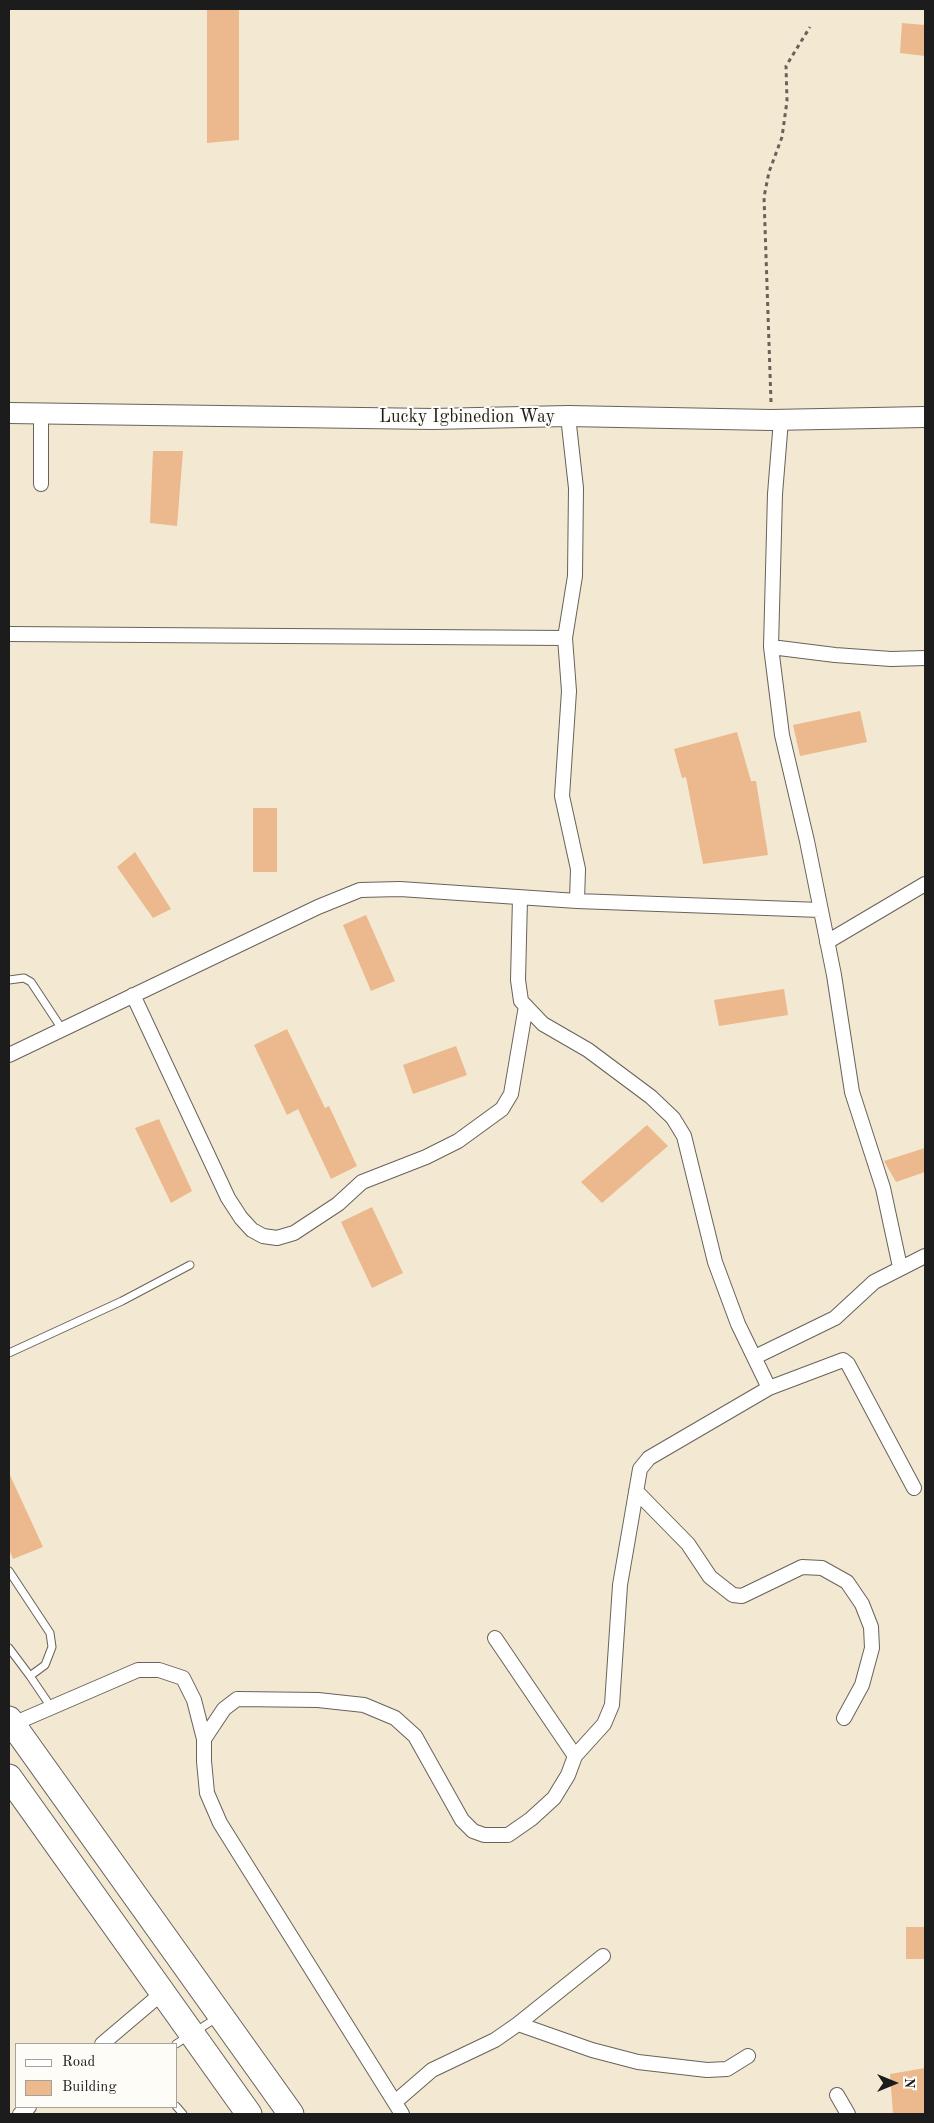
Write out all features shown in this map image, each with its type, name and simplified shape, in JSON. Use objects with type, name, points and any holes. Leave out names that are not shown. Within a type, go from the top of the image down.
[{"type":"highway","points":[[11,1722],[291,2114]]},
{"type":"highway","points":[[9,1777],[161,1994],[183,2039],[249,2114]]},
{"type":"street","name":"Lucky Igbinedion Way","points":[[9,413],[433,419],[568,416],[776,420],[925,418]]},
{"type":"street","points":[[41,413],[41,484]]},
{"type":"street","points":[[568,416],[576,488],[575,576],[565,638],[568,691],[562,796],[578,869],[578,901]]},
{"type":"street","points":[[776,420],[771,647],[782,736],[807,841],[834,975],[852,1092],[882,1188],[900,1267]]},
{"type":"street","points":[[9,634],[565,638]]},
{"type":"street","points":[[771,647],[835,655],[891,659],[925,658]]},
{"type":"street","points":[[827,942],[925,884]]},
{"type":"street","points":[[9,1055],[318,907],[360,890],[400,889],[578,901],[820,910]]},
{"type":"street","points":[[520,898],[518,980],[521,1001],[543,1024],[588,1050],[651,1097],[673,1118],[684,1136],[715,1262],[738,1324],[769,1388]]},
{"type":"street","points":[[133,996],[228,1198],[241,1218],[252,1230],[263,1236],[277,1238],[294,1233],[302,1228],[338,1204],[362,1182],[426,1157],[458,1141],[502,1109],[511,1094],[526,1006]]},
{"type":"street","points":[[755,1357],[835,1318],[874,1282],[900,1267],[925,1256]]},
{"type":"street","points":[[204,1739],[224,1709],[237,1699],[318,1700],[364,1705],[395,1718],[415,1736],[462,1820],[473,1831],[484,1835],[508,1835],[532,1819],[554,1798],[568,1775],[575,1756],[604,1724],[612,1705],[620,1585],[640,1469],[649,1458],[769,1388],[843,1360],[848,1364],[914,1488]]},
{"type":"street","points":[[636,1491],[688,1544],[710,1576],[733,1596],[742,1596],[802,1567],[822,1568],[847,1582],[862,1604],[871,1627],[872,1648],[862,1685],[844,1718]]},
{"type":"street","points":[[496,1638],[575,1756]]},
{"type":"street","points":[[11,1722],[138,1670],[159,1670],[184,1678],[194,1700],[204,1739],[207,1793],[220,1823],[402,2114]]},
{"type":"street","points":[[394,2102],[432,2070],[495,2040],[518,2024],[603,1956]]},
{"type":"street","points":[[103,2043],[161,1994]]},
{"type":"street","points":[[518,2024],[592,2050],[638,2062],[707,2070],[727,2069],[748,2056]]},
{"type":"street","points":[[837,2095],[848,2114]]},
{"type":"lane","points":[[9,980],[24,978],[31,982],[62,1030]]},
{"type":"lane","points":[[9,1353],[122,1301],[190,1265]]},
{"type":"lane","points":[[9,1571],[50,1633],[52,1646],[45,1665],[30,1676]]},
{"type":"lane","points":[[9,1648],[51,1707]]},
{"type":"lane","points":[[183,2039],[221,2015]]},
{"type":"path","points":[[776,420],[764,197],[769,172],[782,137],[787,101],[786,66],[810,27]]},
{"type":"building","points":[[207,9],[239,9],[239,140],[207,143]]},
{"type":"building","points":[[902,23],[925,25],[925,56],[900,53]]},
{"type":"building","points":[[153,451],[183,451],[177,526],[150,523]]},
{"type":"building","points":[[860,711],[867,742],[800,756],[793,725]]},
{"type":"building","points":[[737,732],[751,781],[756,781],[768,855],[703,864],[686,777],[682,778],[674,749]]},
{"type":"building","points":[[253,808],[277,808],[277,872],[253,872]]},
{"type":"building","points":[[135,852],[171,909],[153,918],[117,867]]},
{"type":"building","points":[[366,915],[395,981],[371,991],[343,925]]},
{"type":"building","points":[[784,989],[788,1015],[719,1026],[714,1000]]},
{"type":"building","points":[[287,1029],[325,1108],[329,1106],[357,1166],[331,1179],[298,1109],[287,1115],[254,1045]]},
{"type":"building","points":[[456,1046],[467,1075],[413,1094],[403,1065]]},
{"type":"building","points":[[159,1119],[192,1191],[171,1203],[135,1128]]},
{"type":"building","points":[[647,1125],[668,1146],[602,1203],[581,1182]]},
{"type":"building","points":[[925,1148],[925,1172],[896,1182],[884,1161]]},
{"type":"building","points":[[372,1207],[403,1273],[372,1288],[341,1222]]},
{"type":"building","points":[[9,1473],[43,1547],[13,1559],[9,1549]]},
{"type":"building","points":[[906,1927],[925,1927],[925,1959],[906,1959]]},
{"type":"building","points":[[925,2068],[925,2114],[893,2114],[890,2074]]}]
